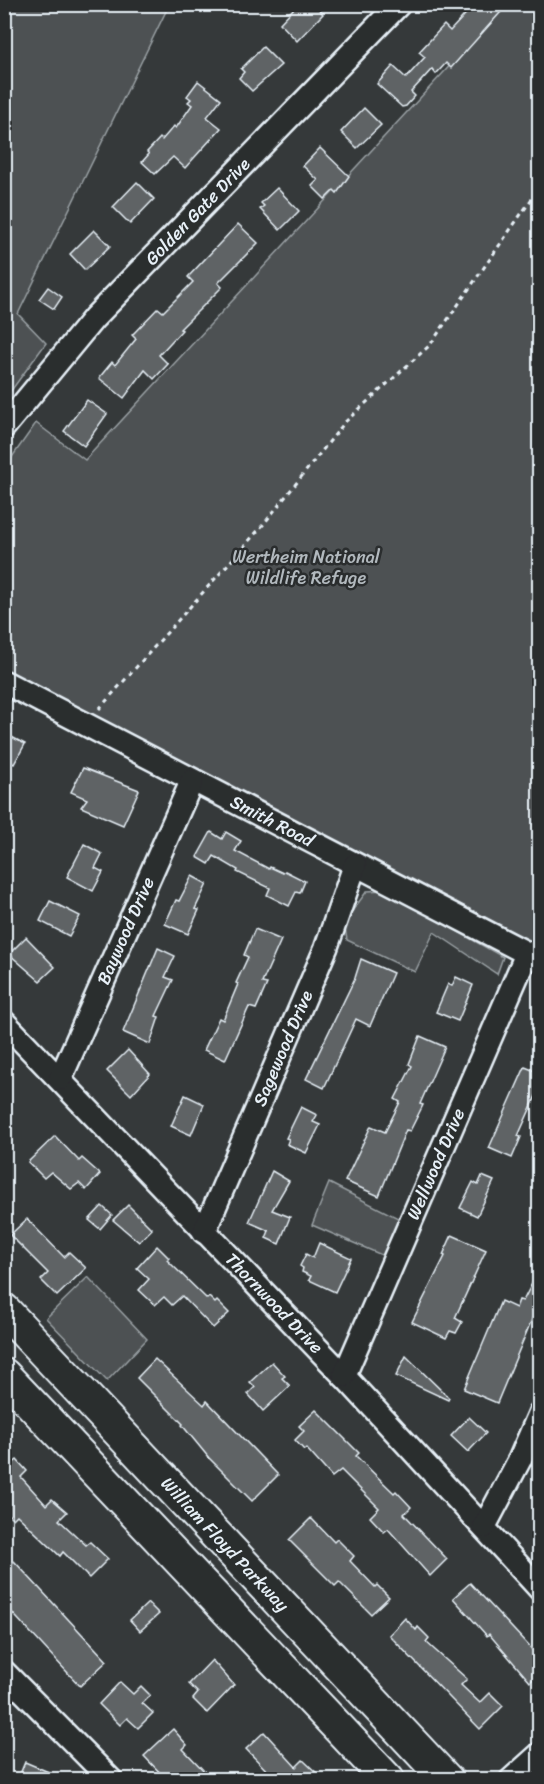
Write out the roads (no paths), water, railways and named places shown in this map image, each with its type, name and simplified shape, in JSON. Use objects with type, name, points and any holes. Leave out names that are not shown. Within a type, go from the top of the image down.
[{"type":"highway","name":"William Floyd Parkway","points":[[4,1310],[447,1779]]},
{"type":"highway","points":[[4,1375],[388,1779]]},
{"type":"street","name":"Golden Gate Drive","points":[[4,427],[94,318],[399,5]]},
{"type":"street","name":"Smith Road","points":[[4,682],[533,956]]},
{"type":"street","name":"Baywood Drive","points":[[60,1079],[192,781]]},
{"type":"street","name":"Sagewood Drive","points":[[204,1232],[326,948],[355,865]]},
{"type":"street","name":"Wellwood Drive","points":[[344,1377],[533,956]]},
{"type":"street","name":"Thornwood Drive","points":[[4,1022],[344,1377],[540,1589]]},
{"type":"street","points":[[484,1527],[520,1459],[540,1413]]},
{"type":"street","points":[[4,1672],[111,1779]]},
{"type":"street","points":[[512,1779],[540,1754]]},
{"type":"park label","name":"Wertheim National Wildlife Refuge","points":[[306,567]]}]
